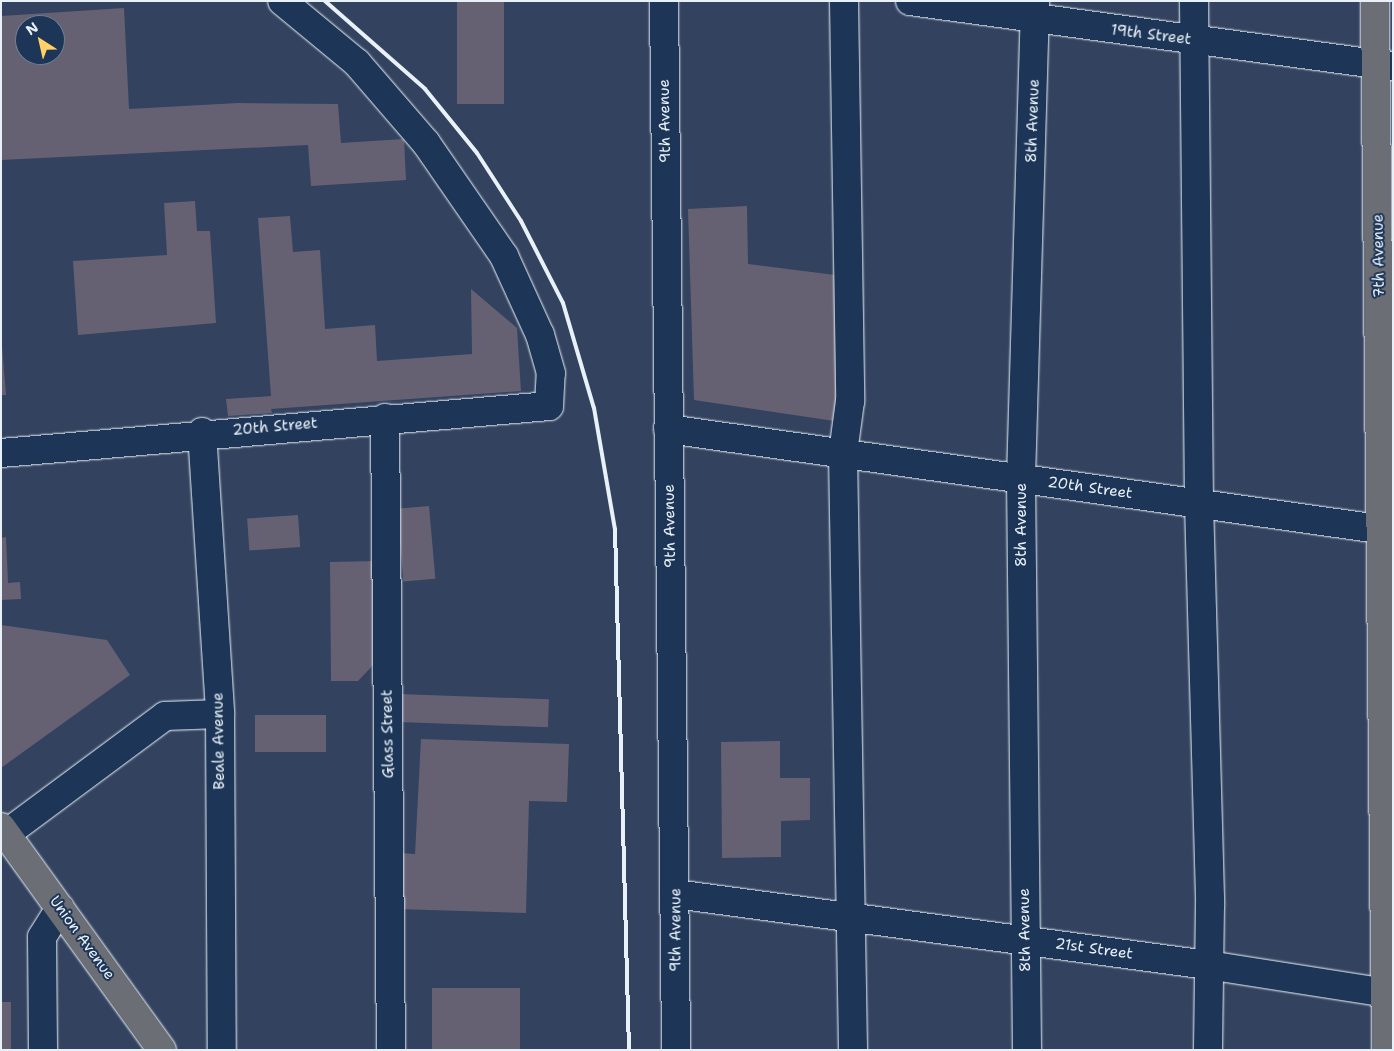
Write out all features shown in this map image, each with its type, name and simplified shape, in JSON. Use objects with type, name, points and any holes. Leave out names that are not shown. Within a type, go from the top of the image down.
[{"type":"main road","name":"7th Avenue","points":[[1375,1],[1384,65],[1389,994],[1386,1050]]},
{"type":"main road","name":"Union Avenue","points":[[4,830],[162,1050]]},
{"type":"street","name":"20th Street","points":[[1,453],[202,432],[549,406],[551,373],[540,335],[504,256],[426,143],[363,70],[282,1]]},
{"type":"street","name":"9th Avenue","points":[[664,1],[668,429],[676,894],[676,1050]]},
{"type":"street","points":[[844,1],[850,401],[843,453],[853,917],[853,1050]]},
{"type":"street","name":"19th Street","points":[[910,1],[1036,11],[1194,40],[1384,65]]},
{"type":"street","points":[[1194,1],[1199,504],[1210,905],[1208,1050]]},
{"type":"street","name":"8th Avenue","points":[[1027,1050],[1021,478],[1036,11]]},
{"type":"street","name":"Glass Street","points":[[385,418],[390,1050]]},
{"type":"street","name":"20th Street","points":[[668,429],[1388,530]]},
{"type":"street","name":"Beale Avenue","points":[[202,432],[220,714],[222,1050]]},
{"type":"street","points":[[4,830],[165,716],[220,714]]},
{"type":"street","name":"21st Street","points":[[676,894],[1208,965],[1389,994]]},
{"type":"street","points":[[43,1050],[42,937],[60,908]]},
{"type":"building","points":[[457,1],[504,1],[504,104],[457,104]]},
{"type":"building","points":[[124,8],[129,109],[238,103],[338,104],[341,143],[404,139],[406,180],[311,186],[308,145],[1,160],[1,16],[15,15],[15,65],[65,65],[65,15],[16,15]]},
{"type":"building","points":[[195,201],[197,231],[210,231],[216,323],[78,335],[73,261],[167,255],[164,203]]},
{"type":"building","points":[[747,206],[748,264],[843,276],[841,422],[694,400],[688,209]]},
{"type":"building","points":[[290,216],[293,252],[320,250],[325,329],[375,325],[377,361],[472,354],[471,289],[517,328],[521,391],[271,409],[272,413],[228,416],[226,399],[271,396],[258,218]]},
{"type":"building","points":[[1,333],[6,395],[1,395]]},
{"type":"building","points":[[429,506],[435,579],[403,582],[397,509]]},
{"type":"building","points":[[298,515],[300,547],[249,550],[247,519]]},
{"type":"building","points":[[6,537],[8,583],[20,582],[21,599],[1,600],[1,538]]},
{"type":"building","points":[[377,561],[378,660],[358,681],[331,681],[330,562]]},
{"type":"building","points":[[1,625],[107,640],[130,675],[1,768]]},
{"type":"building","points":[[399,694],[549,699],[548,727],[398,722]]},
{"type":"building","points":[[255,715],[326,715],[326,752],[255,752]]},
{"type":"building","points":[[421,739],[569,744],[567,802],[529,801],[526,913],[398,909],[400,853],[415,854]]},
{"type":"building","points":[[780,741],[780,778],[810,778],[810,820],[781,821],[781,857],[722,858],[721,742]]},
{"type":"building","points":[[432,988],[520,988],[520,1050],[432,1050]]},
{"type":"building","points":[[1,1002],[11,1002],[11,1050],[1,1050]]},
{"type":"railway","points":[[325,1],[425,89],[477,153],[521,221],[563,303],[594,408],[615,529],[629,1050]]}]
